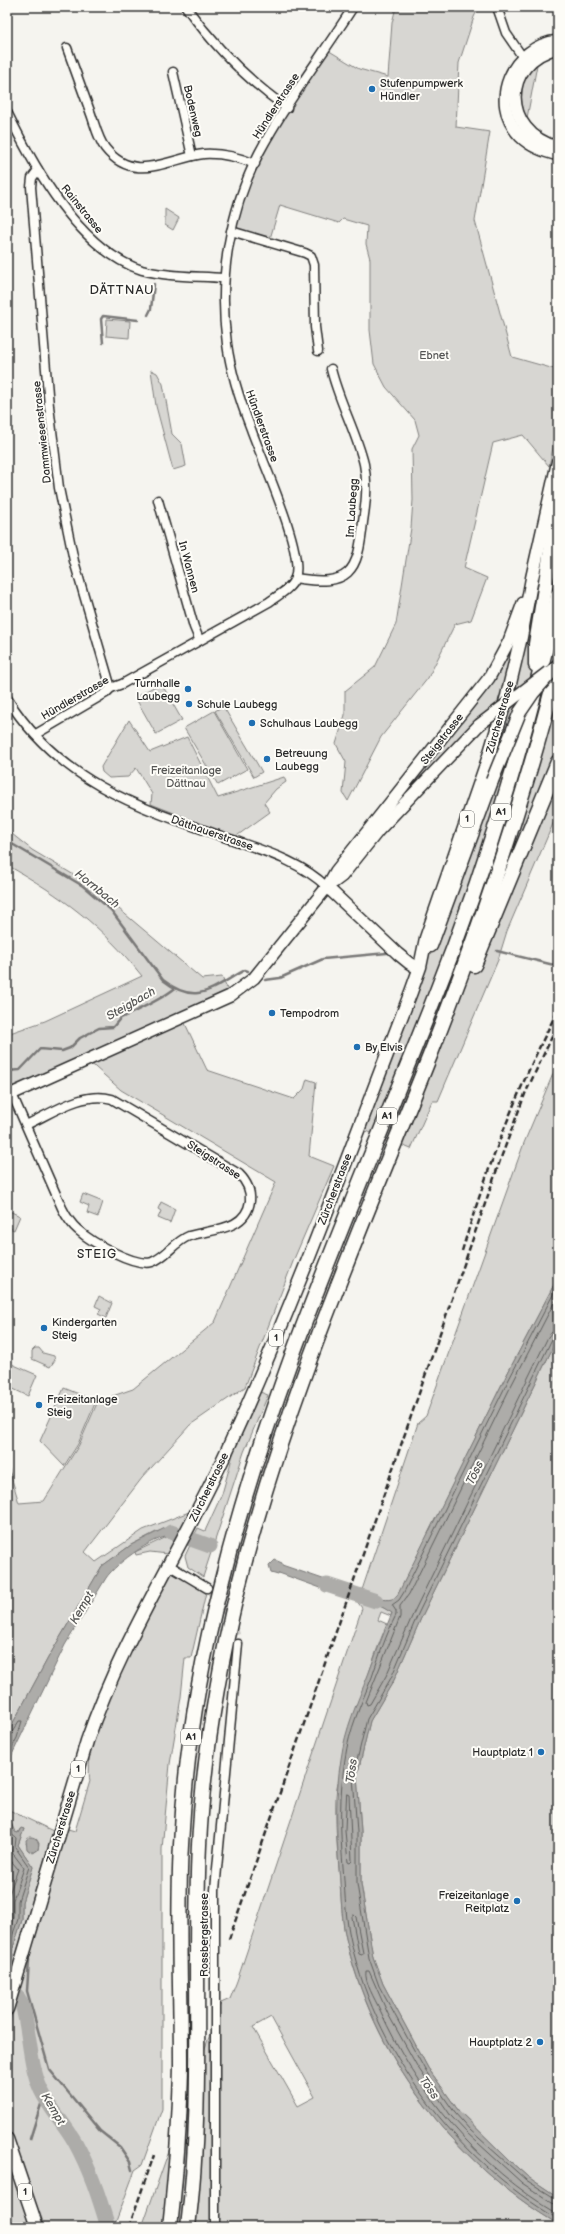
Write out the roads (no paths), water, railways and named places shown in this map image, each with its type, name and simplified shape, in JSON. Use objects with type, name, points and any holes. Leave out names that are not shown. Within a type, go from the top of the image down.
[{"type":"highway","name":"A1","points":[[536,692],[536,644],[558,507]]},
{"type":"highway","name":"A1","points":[[170,2227],[180,2110],[179,1898],[182,1823],[194,1712],[216,1603],[245,1496],[284,1377],[459,935],[500,817],[536,692],[558,595]]},
{"type":"highway","name":"A1","points":[[188,2227],[198,2111],[198,1913],[200,1824],[210,1730],[224,1650],[254,1529],[296,1396],[342,1273],[429,1057],[472,945],[510,836],[536,752],[558,665]]},
{"type":"highway","name":"A1","points":[[429,1057],[465,989],[558,762]]},
{"type":"main road","points":[[558,42],[541,45],[511,72],[506,85],[506,105],[508,116],[515,130],[529,143],[558,155]]},
{"type":"main road","points":[[558,48],[525,61],[516,88],[515,103],[519,114],[533,135],[543,142],[558,148]]},
{"type":"main road","name":"Zürcherstrasse","points":[[419,968],[426,938],[498,728],[521,637],[532,578],[558,462]]},
{"type":"main road","name":"Steigstrasse","points":[[9,1094],[230,996],[243,987],[263,968],[328,887],[336,871],[489,678],[509,641],[532,578]]},
{"type":"main road","name":"Zürcherstrasse","points":[[8,2006],[97,1712],[120,1660],[190,1527],[226,1453],[271,1350],[419,968],[434,940],[492,781],[520,712],[533,693],[558,665]]},
{"type":"main road","name":"Steigstrasse","points":[[328,887],[341,877],[382,827],[479,725],[558,665]]},
{"type":"main road","name":"Dättnauerstrasse","points":[[328,887],[398,954],[409,963],[419,968]]},
{"type":"main road","name":"1","points":[[7,2139],[10,2159],[37,2227]]},
{"type":"street","points":[[186,7],[221,52],[257,86],[287,108]]},
{"type":"street","name":"Hündlerstrasse","points":[[36,734],[106,693],[110,688],[122,684],[199,639],[269,602],[289,587],[295,578],[294,549],[286,518],[251,430],[232,372],[226,334],[223,278],[231,231],[240,198],[254,164],[287,108],[353,7]]},
{"type":"street","points":[[497,7],[503,26],[525,61]]},
{"type":"street","points":[[67,48],[98,133],[105,148],[117,159],[140,168],[154,168],[192,156],[225,155],[254,164]]},
{"type":"street","name":"Bodenweg","points":[[173,72],[192,156]]},
{"type":"street","name":"Rainstrasse","points":[[7,112],[38,170],[85,233],[100,247],[115,258],[148,271],[223,278]]},
{"type":"street","name":"Dammwiesenstrasse","points":[[38,170],[32,178],[31,187],[55,465],[74,560],[110,688]]},
{"type":"street","points":[[231,231],[305,253],[312,258],[314,265],[315,334],[318,351]]},
{"type":"street","name":"Im Laubegg","points":[[295,578],[322,582],[338,579],[353,567],[360,548],[367,494],[365,471],[331,369]]},
{"type":"street","name":"In Wannen","points":[[158,500],[194,627],[199,639]]},
{"type":"street","name":"Dättnauerstrasse","points":[[7,698],[29,729],[36,734],[41,742],[70,768],[117,797],[151,812],[281,857],[306,871],[328,887]]},
{"type":"street","name":"Steigstrasse","points":[[9,1094],[26,1125],[65,1213],[73,1225],[93,1240],[134,1261],[143,1263],[154,1261],[184,1238],[234,1224],[243,1217],[248,1208],[249,1188],[239,1174],[112,1099],[96,1097],[83,1099],[26,1125]]},
{"type":"street","points":[[170,1566],[207,1588]]},
{"type":"street","name":"Rossbergstrasse","points":[[215,2227],[215,1890],[238,1644]]},
{"type":"water","name":"Töss","points":[[558,1277],[558,1337],[422,1616],[394,1680],[370,1721],[357,1776],[361,1831],[361,1884],[373,1957],[383,1984],[428,2068],[458,2110],[528,2177],[558,2197],[558,2224],[520,2199],[484,2170],[451,2137],[422,2101],[396,2063],[375,2022],[358,1979],[345,1934],[338,1854],[337,1813],[339,1773],[345,1737],[392,1613],[382,1607],[356,1600],[359,1591],[373,1597],[389,1600],[397,1596],[503,1382]]},
{"type":"water","points":[[167,1527],[180,1529],[176,1537],[168,1536],[159,1539],[138,1550],[118,1565],[106,1578],[65,1645],[7,1765],[7,1734],[48,1658],[102,1566],[131,1545]]},
{"type":"water","points":[[194,1536],[209,1542],[210,1547],[207,1548],[191,1543]]},
{"type":"water","points":[[275,1560],[282,1563],[282,1565],[346,1587],[343,1596],[279,1573],[278,1575],[271,1573],[269,1566]]},
{"type":"water","points":[[7,1819],[11,1823],[15,1832],[18,1833],[21,1828],[24,1829],[18,1845],[33,1867],[22,1902],[22,1920],[10,1957],[7,1958]]},
{"type":"water","points":[[30,1837],[36,1839],[38,1842],[39,1846],[35,1852],[31,1852],[27,1849],[26,1840]]},
{"type":"waterway","points":[[148,315],[151,309],[154,284]]},
{"type":"waterway","points":[[103,343],[101,319],[103,316],[138,320]]},
{"type":"waterway","name":"Hornbach","points":[[7,841],[83,886],[111,910],[163,980],[175,988],[186,992],[205,992],[245,970],[248,971]]},
{"type":"waterway","name":"Steigbach","points":[[497,951],[558,966]]},
{"type":"waterway","name":"Steigbach","points":[[265,980],[280,978],[323,959],[387,953]]},
{"type":"waterway","name":"Steigbach","points":[[7,1071],[20,1070],[40,1049],[62,1051],[70,1048],[80,1038],[99,1028],[113,1027],[121,1018],[155,1001],[174,989]]},
{"type":"waterway","name":"Kempt","points":[[171,1532],[210,1546]]},
{"type":"waterway","name":"Kempt","points":[[327,1585],[376,1601]]},
{"type":"waterway","points":[[29,1960],[27,1991],[49,2069],[100,2131],[120,2147],[130,2162],[132,2170]]},
{"type":"waterway","name":"Kempt","points":[[7,1990],[17,1996],[22,2004],[37,2080],[45,2097],[71,2135],[85,2162],[94,2183],[108,2227]]},
{"type":"waterway","points":[[30,2139],[44,2095]]},
{"type":"tunnel","points":[[207,1588],[223,1606],[227,1613],[234,1628],[238,1644]]},
{"type":"railway","points":[[462,1251],[504,1128],[543,1039],[558,1010]]},
{"type":"railway","points":[[229,1939],[502,1155],[525,1094],[558,1024]]},
{"type":"railway","points":[[129,2227],[154,2155]]},
{"type":"place","name":"Stufenpumpwerk Hündler","points":[[372,89]]},
{"type":"place","name":"Turnhalle Laubegg","points":[[188,689]]},
{"type":"place","name":"Schule Laubegg","points":[[189,704]]},
{"type":"place","name":"Schulhaus Laubegg","points":[[252,723]]},
{"type":"place","name":"Betreuung Laubegg","points":[[267,759]]},
{"type":"place","name":"Tempodrom","points":[[272,1013]]},
{"type":"place","name":"By Elvis","points":[[357,1047]]},
{"type":"place","name":"Kindergarten Steig","points":[[44,1328]]},
{"type":"place","name":"Freizeitanlage Steig","points":[[39,1405]]},
{"type":"place","name":"Hauptplatz 1","points":[[541,1752]]},
{"type":"place","name":"Freizeitanlage Reitplatz","points":[[517,1901]]},
{"type":"place","name":"Hauptplatz 2","points":[[540,2042]]},
{"type":"district","name":"DÄTTNAU","points":[[122,290]]},
{"type":"district","name":"STEIG","points":[[97,1254]]},
{"type":"park label","name":"Ebnet","points":[[434,355]]},
{"type":"park label","name":"Freizeitanlage Dättnau","points":[[186,776]]}]
